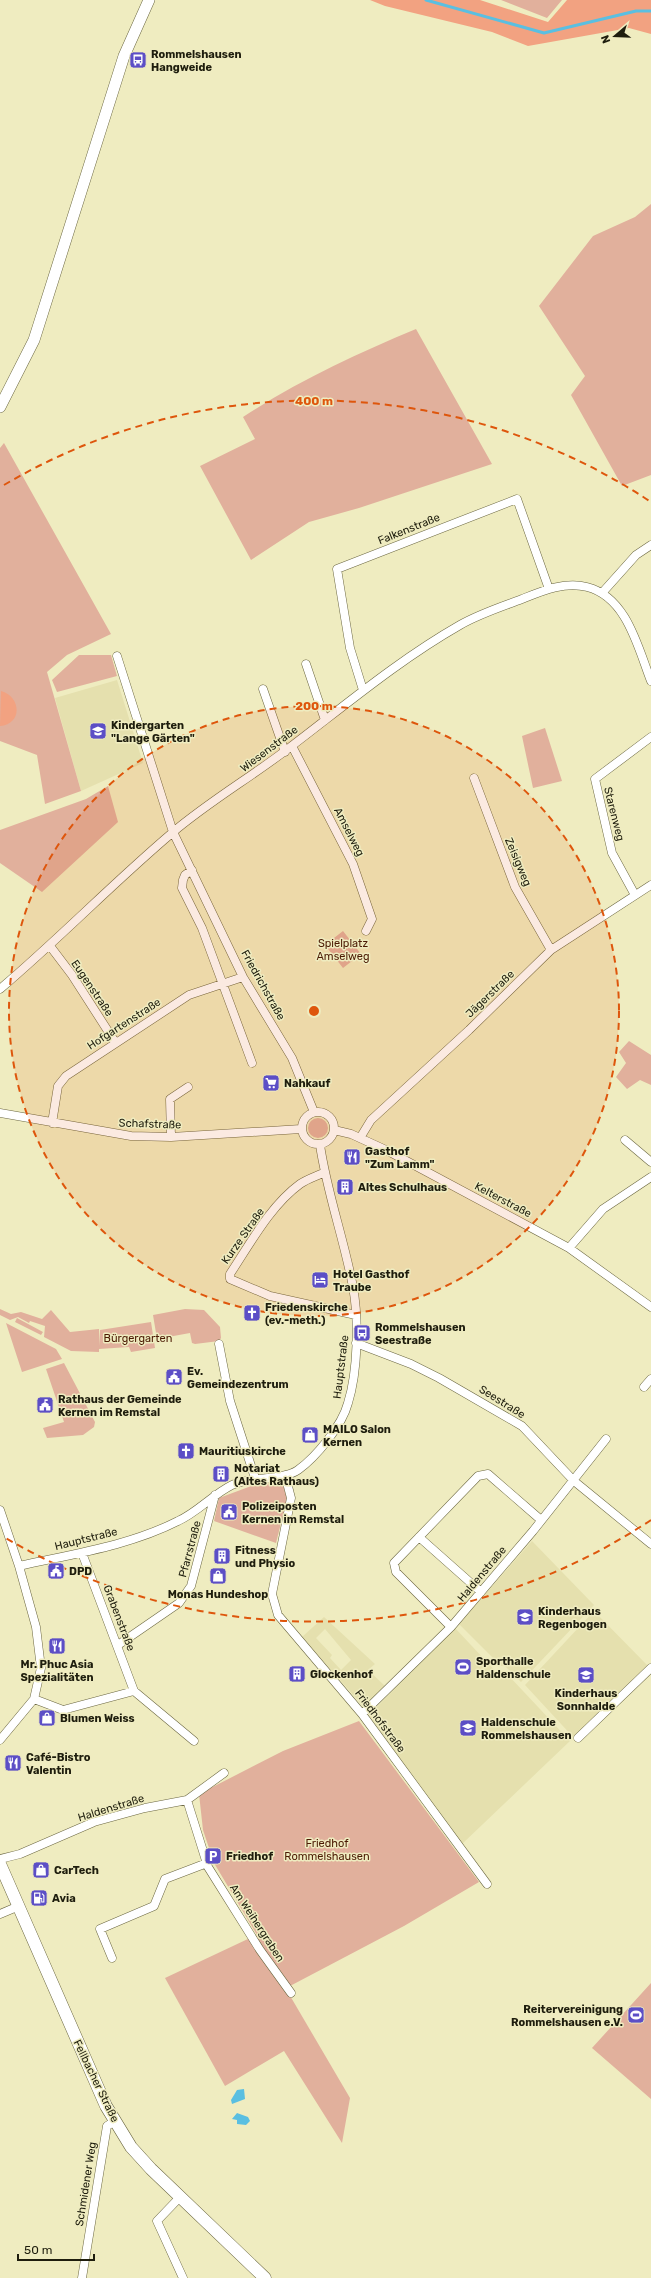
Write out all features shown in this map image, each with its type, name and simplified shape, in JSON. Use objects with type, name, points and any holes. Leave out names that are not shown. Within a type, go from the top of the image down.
[{"type":"main road","name":"Fellbacher Straße","points":[[0,1864],[79,2047],[115,2121],[131,2146],[180,2197],[265,2278]]},
{"type":"street","points":[[0,407],[34,340],[124,56],[149,0]]},
{"type":"street","name":"Falkenstraße","points":[[363,690],[350,648],[337,569],[517,499],[549,589]]},
{"type":"street","points":[[602,593],[636,555],[651,545]]},
{"type":"street","name":"Wiesenstraße","points":[[0,989],[50,946],[173,832],[285,752],[363,690],[460,625],[486,612],[549,589],[578,585],[589,587],[602,593],[620,610],[629,626],[651,681]]},
{"type":"street","name":"Friedrichstraße","points":[[117,656],[173,832],[243,977],[292,1058],[314,1112]]},
{"type":"street","points":[[306,664],[325,720]]},
{"type":"street","points":[[263,689],[285,752]]},
{"type":"street","name":"Starenweg","points":[[634,896],[612,853],[595,779],[651,736]]},
{"type":"street","name":"Amselweg","points":[[292,746],[353,864],[372,919],[366,931]]},
{"type":"street","name":"Zeisigweg","points":[[474,778],[515,888],[551,950]]},
{"type":"street","points":[[192,870],[185,875],[182,888],[202,928],[221,983],[252,1063]]},
{"type":"street","name":"Jägerstraße","points":[[360,1138],[371,1120],[469,1030],[551,950],[651,885]]},
{"type":"street","name":"Eugenstraße","points":[[50,946],[72,975],[115,1042]]},
{"type":"street","name":"Hofgartenstraße","points":[[52,1123],[58,1086],[66,1076],[115,1042],[189,995],[221,983],[243,977]]},
{"type":"street","points":[[171,1137],[170,1099],[188,1087]]},
{"type":"street","points":[[314,1112],[321,1112],[330,1117],[333,1121],[334,1130],[329,1141],[320,1145],[313,1144],[306,1140],[302,1129],[303,1121],[314,1112]]},
{"type":"street","name":"Schafstraße","points":[[0,1113],[131,1136],[171,1137],[302,1129]]},
{"type":"street","name":"Kelterstraße","points":[[334,1130],[360,1138],[386,1150],[569,1248],[651,1307]]},
{"type":"street","points":[[625,1140],[651,1162]]},
{"type":"street","name":"Hauptstraße","points":[[19,1566],[82,1553],[125,1541],[176,1522],[193,1514],[215,1494],[234,1484],[255,1478],[285,1475],[296,1471],[307,1462],[331,1436],[348,1404],[356,1343],[356,1315],[353,1288],[320,1145]]},
{"type":"street","name":"Kurze Straße","points":[[325,1172],[301,1184],[285,1197],[270,1215],[230,1274],[230,1279],[270,1296],[356,1315]]},
{"type":"street","points":[[569,1248],[603,1209],[651,1177]]},
{"type":"street","name":"Seestraße","points":[[356,1343],[411,1364],[439,1378],[516,1423],[574,1481],[651,1544]]},
{"type":"street","points":[[219,1344],[230,1401],[255,1478]]},
{"type":"street","points":[[644,1387],[651,1379]]},
{"type":"street","name":"Haldenstraße","points":[[362,1714],[451,1627],[574,1481],[606,1439]]},
{"type":"street","points":[[451,1627],[396,1572],[394,1563],[478,1476],[488,1474],[541,1520]]},
{"type":"street","name":"Friedhofstraße","points":[[285,1475],[291,1498],[272,1594],[278,1615],[362,1714],[487,1884]]},
{"type":"street","name":"Pfarrstraße","points":[[118,1645],[179,1603],[191,1586],[215,1494]]},
{"type":"street","points":[[0,1510],[19,1566],[36,1627],[41,1668],[34,1699],[0,1740]]},
{"type":"street","points":[[419,1538],[481,1592]]},
{"type":"street","name":"Grabenstraße","points":[[82,1553],[118,1645],[134,1691]]},
{"type":"street","points":[[578,1738],[651,1668]]},
{"type":"street","points":[[34,1699],[63,1710],[134,1691],[194,1740]]},
{"type":"street","name":"Haldenstraße","points":[[0,1859],[20,1854],[94,1822],[145,1808],[187,1800],[224,1773]]},
{"type":"street","name":"Am Weihergraben","points":[[187,1800],[207,1863],[260,1950],[292,1993]]},
{"type":"street","points":[[112,1958],[100,1929],[154,1906],[165,1879],[207,1863]]},
{"type":"street","points":[[0,1914],[19,1906]]},
{"type":"street","name":"Schmidener Weg","points":[[82,2278],[107,2126],[115,2121]]},
{"type":"street","points":[[180,2197],[157,2221],[183,2278]]},
{"type":"shaded area","points":[[370,0],[480,0],[548,22],[567,0],[651,0],[651,34],[629,28],[528,46],[492,32],[385,6]]},
{"type":"shaded area","name":"Kindergarten \"Lange Gärten\"","points":[[117,680],[143,763],[81,791],[55,698]]},
{"type":"shaded area","points":[[1,691],[13,698],[17,710],[13,720],[0,726]]},
{"type":"shaded area","name":"Kinderhaus Regenbogen","points":[[532,1541],[594,1605],[521,1682],[505,1666],[501,1666],[459,1624]]},
{"type":"shaded area","name":"Kinderhaus Sonnhalde","points":[[594,1611],[648,1666],[574,1738],[525,1685]]},
{"type":"shaded area","points":[[324,1617],[375,1664],[368,1670],[385,1686],[363,1706],[302,1637]],"holes":[[[325,1629],[351,1660],[341,1670],[330,1658],[332,1655],[316,1638]]]},
{"type":"shaded area","name":"Haldenschule Rommelshausen","points":[[455,1628],[500,1676],[507,1674],[570,1741],[461,1845],[369,1715]]},
{"type":"green space","points":[[501,0],[562,0],[547,18]]},
{"type":"green space","points":[[651,204],[651,475],[622,486],[571,395],[585,376],[539,306],[593,236],[635,217]]},
{"type":"green space","points":[[416,329],[492,464],[359,508],[309,522],[251,560],[200,466],[255,439],[243,417],[306,380],[371,348]]},
{"type":"green space","points":[[4,443],[111,634],[67,655],[47,672],[81,791],[45,804],[37,755],[0,741],[0,448]]},
{"type":"green space","points":[[79,655],[111,655],[117,676],[57,692],[52,680]]},
{"type":"green space","points":[[545,728],[562,781],[533,788],[522,736]]},
{"type":"green space","points":[[108,786],[118,822],[42,892],[0,863],[0,830],[86,799]]},
{"type":"green space","name":"Spielplatz Amselweg","points":[[343,931],[361,954],[343,968],[325,945]]},
{"type":"green space","points":[[629,1041],[651,1055],[651,1085],[640,1080],[627,1089],[616,1077],[626,1063],[619,1052]]},
{"type":"green space","points":[[318,1118],[325,1121],[328,1128],[325,1135],[318,1138],[311,1135],[308,1128],[311,1121]]},
{"type":"green space","name":"Bürgergarten","points":[[0,1309],[11,1314],[21,1312],[42,1319],[51,1310],[70,1332],[99,1329],[99,1346],[100,1330],[151,1322],[155,1348],[131,1352],[129,1347],[99,1349],[99,1352],[71,1351],[44,1337],[45,1326],[30,1321],[29,1323],[18,1317],[10,1320],[0,1315]]},
{"type":"green space","points":[[185,1309],[204,1310],[220,1327],[221,1338],[219,1341],[195,1344],[192,1343],[190,1333],[157,1339],[153,1315]]},
{"type":"green space","points":[[17,1318],[43,1332],[41,1335],[15,1322]]},
{"type":"green space","points":[[6,1323],[56,1349],[62,1359],[22,1372]]},
{"type":"green space","points":[[64,1363],[95,1422],[94,1427],[83,1435],[47,1438],[43,1428],[64,1422],[46,1369]]},
{"type":"green space","points":[[274,1483],[283,1485],[287,1499],[276,1543],[214,1521],[219,1498],[257,1484]]},
{"type":"green space","name":"Friedhof Rommelshausen","points":[[359,1721],[479,1882],[404,1926],[290,1986],[255,1937],[257,1935],[214,1863],[203,1830],[199,1794],[283,1751]]},
{"type":"green space","points":[[250,1938],[289,1994],[350,2098],[342,2143],[284,2051],[225,2086],[165,1978]]},
{"type":"green space","name":"Reitervereinigung Rommelshausen e.V.","points":[[651,1983],[651,2099],[592,2048]]},
{"type":"water","points":[[244,2089],[245,2099],[232,2104],[231,2100],[237,2090]]},
{"type":"water","points":[[237,2113],[248,2117],[250,2121],[246,2125],[237,2124],[237,2120],[232,2119]]},
{"type":"waterway","points":[[426,0],[544,33],[636,11],[651,11]]},
{"type":"place","name":"Rommelshausen Hangweide","points":[[138,60]]},
{"type":"place","name":"Kindergarten \"Lange Gärten\"","points":[[98,731]]},
{"type":"place","name":"Nahkauf","points":[[271,1083]]},
{"type":"place","name":"Gasthof \"Zum Lamm\"","points":[[352,1157]]},
{"type":"place","name":"Altes Schulhaus","points":[[345,1187]]},
{"type":"place","name":"Hotel Gasthof Traube","points":[[320,1280]]},
{"type":"place","name":"Friedenskirche (ev.-meth.)","points":[[252,1313]]},
{"type":"place","name":"Rommelshausen Seestraße","points":[[362,1333]]},
{"type":"place","name":"Ev. Gemeindezentrum","points":[[174,1377]]},
{"type":"place","name":"Rathaus der Gemeinde Kernen im Remstal","points":[[45,1405]]},
{"type":"place","name":"MAILO Salon Kernen","points":[[310,1435]]},
{"type":"place","name":"Mauritiuskirche","points":[[186,1451]]},
{"type":"place","name":"Notariat (Altes Rathaus)","points":[[221,1474]]},
{"type":"place","name":"Polizeiposten Kernen im Remstal","points":[[229,1512]]},
{"type":"place","name":"Fitness und Physio","points":[[222,1556]]},
{"type":"place","name":"DPD","points":[[56,1571]]},
{"type":"place","name":"Monas Hundeshop","points":[[218,1576]]},
{"type":"place","name":"Kinderhaus Regenbogen","points":[[525,1617]]},
{"type":"place","name":"Mr. Phuc Asia Spezialitäten","points":[[57,1646]]},
{"type":"place","name":"Sporthalle Haldenschule","points":[[463,1667]]},
{"type":"place","name":"Glockenhof","points":[[297,1674]]},
{"type":"place","name":"Kinderhaus Sonnhalde","points":[[586,1675]]},
{"type":"place","name":"Blumen Weiss","points":[[47,1718]]},
{"type":"place","name":"Haldenschule Rommelshausen","points":[[468,1728]]},
{"type":"place","name":"Café-Bistro Valentin","points":[[13,1763]]},
{"type":"place","name":"Friedhof","points":[[213,1856]]},
{"type":"place","name":"CarTech","points":[[41,1870]]},
{"type":"place","name":"Avia","points":[[39,1898]]},
{"type":"place","name":"Reitervereinigung Rommelshausen e.V.","points":[[636,2015]]}]
